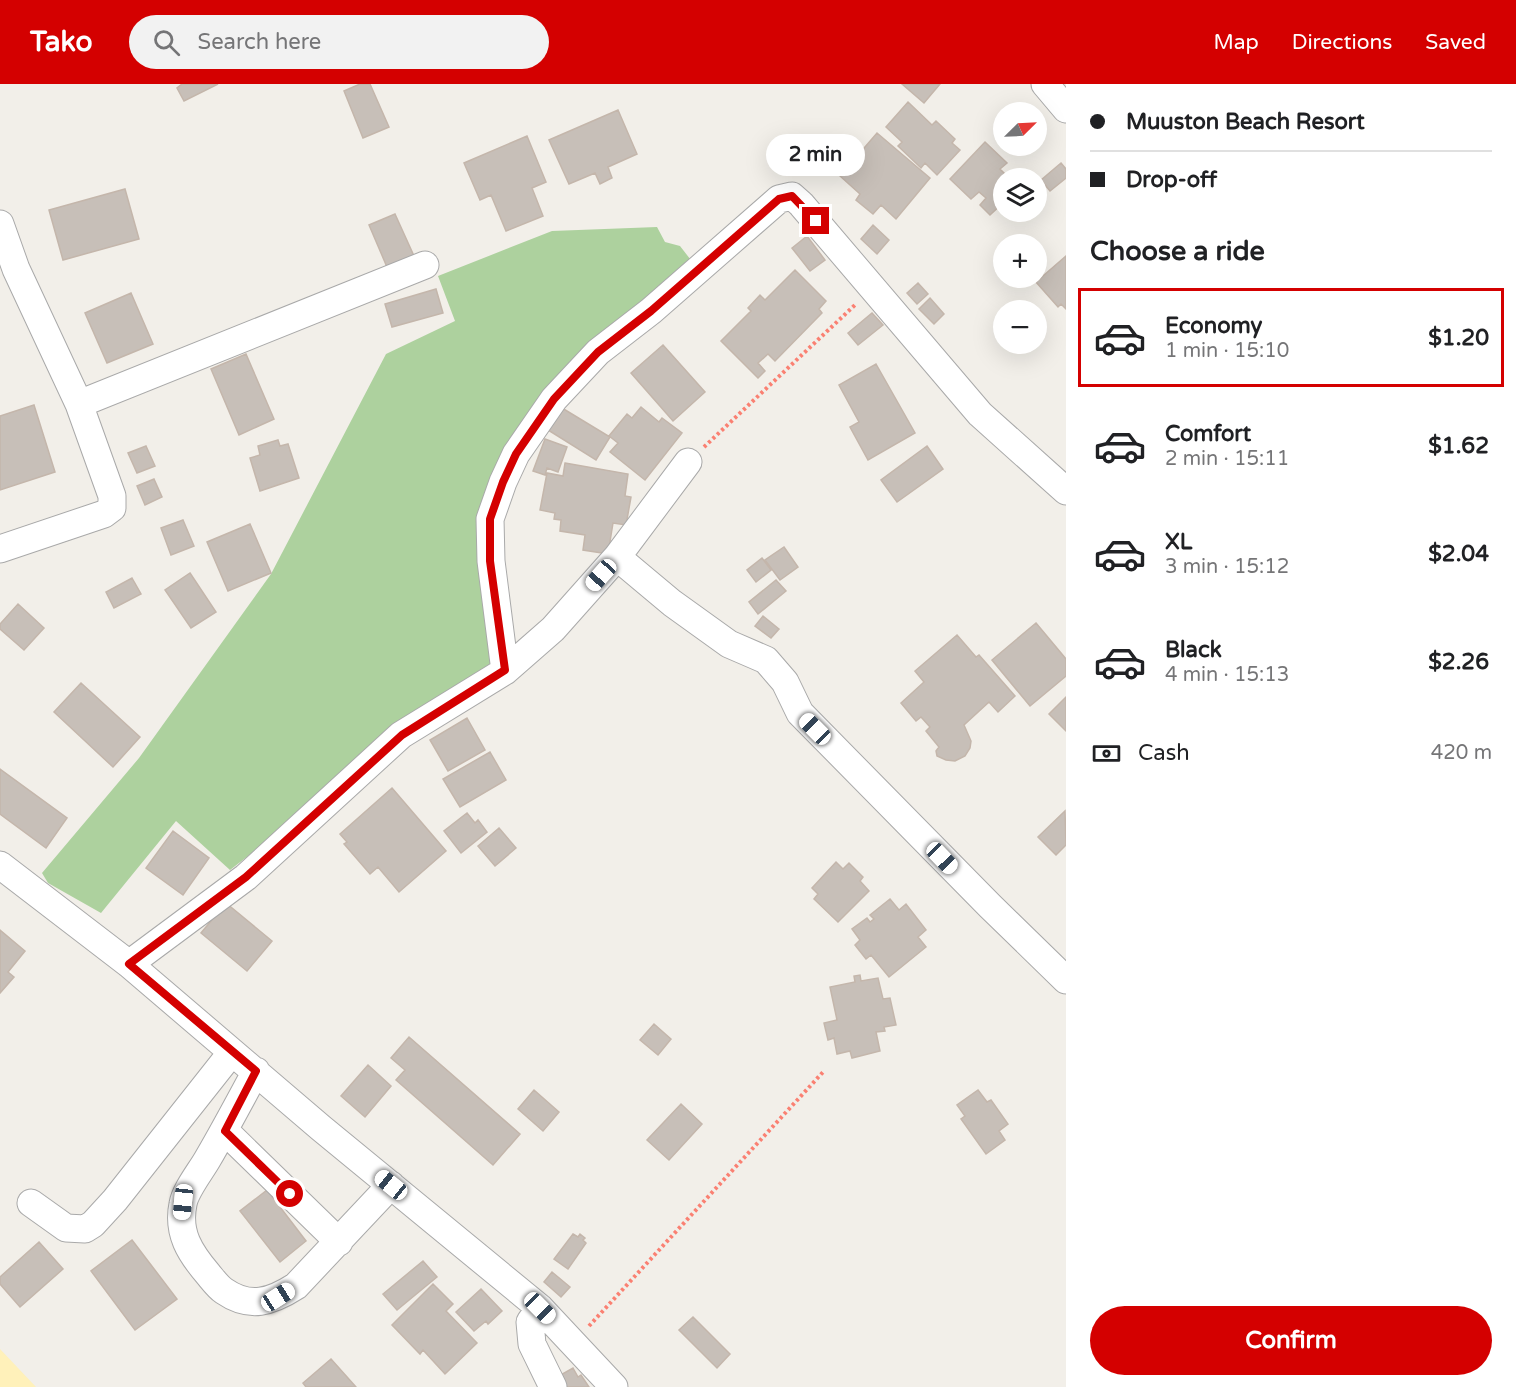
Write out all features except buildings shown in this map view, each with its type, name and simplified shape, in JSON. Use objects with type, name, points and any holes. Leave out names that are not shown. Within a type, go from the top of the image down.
[{"type":"street","points":[[1045,84],[1066,109]]},
{"type":"street","points":[[505,670],[490,561],[490,519],[516,454],[554,399],[598,352],[651,311],[779,199],[792,196],[801,204],[980,414],[1066,491]]},
{"type":"street","points":[[0,224],[16,269],[79,404],[112,496],[112,508],[104,514],[0,549]]},
{"type":"street","points":[[79,404],[425,265]]},
{"type":"street","points":[[129,964],[246,877],[402,735],[505,670],[554,629],[617,557],[688,462]]},
{"type":"street","points":[[617,557],[672,603],[729,644],[766,660],[785,682],[800,713],[1066,980]]},
{"type":"street","points":[[0,865],[129,964],[321,1128],[540,1308],[614,1387]]},
{"type":"street","points":[[32,1203],[66,1228],[86,1229],[93,1224],[115,1200],[232,1052]]},
{"type":"street","points":[[256,1071],[225,1131],[183,1202],[181,1222],[183,1238],[195,1259],[222,1290],[242,1300],[262,1302],[278,1297],[296,1286],[391,1185]]},
{"type":"street","points":[[225,1131],[339,1242]]},
{"type":"street","points":[[540,1308],[530,1322],[532,1344],[553,1387]]},
{"type":"path","points":[[688,462],[817,338],[873,289]]},
{"type":"path","points":[[574,1342],[824,1071]]},
{"type":"green space","points":[[657,227],[665,242],[680,246],[694,264],[495,482],[493,665],[230,870],[176,821],[101,913],[48,883],[42,873],[139,758],[271,574],[386,354],[455,321],[438,276],[552,231]]},
{"type":"sand","points":[[0,1349],[36,1387],[0,1387]]},
{"type":"route","points":[[290,1194],[225,1131],[256,1071],[129,964],[246,877],[402,735],[505,670],[490,561],[490,519],[516,454],[554,399],[598,352],[651,311],[779,199],[792,196],[816,221]]}]
